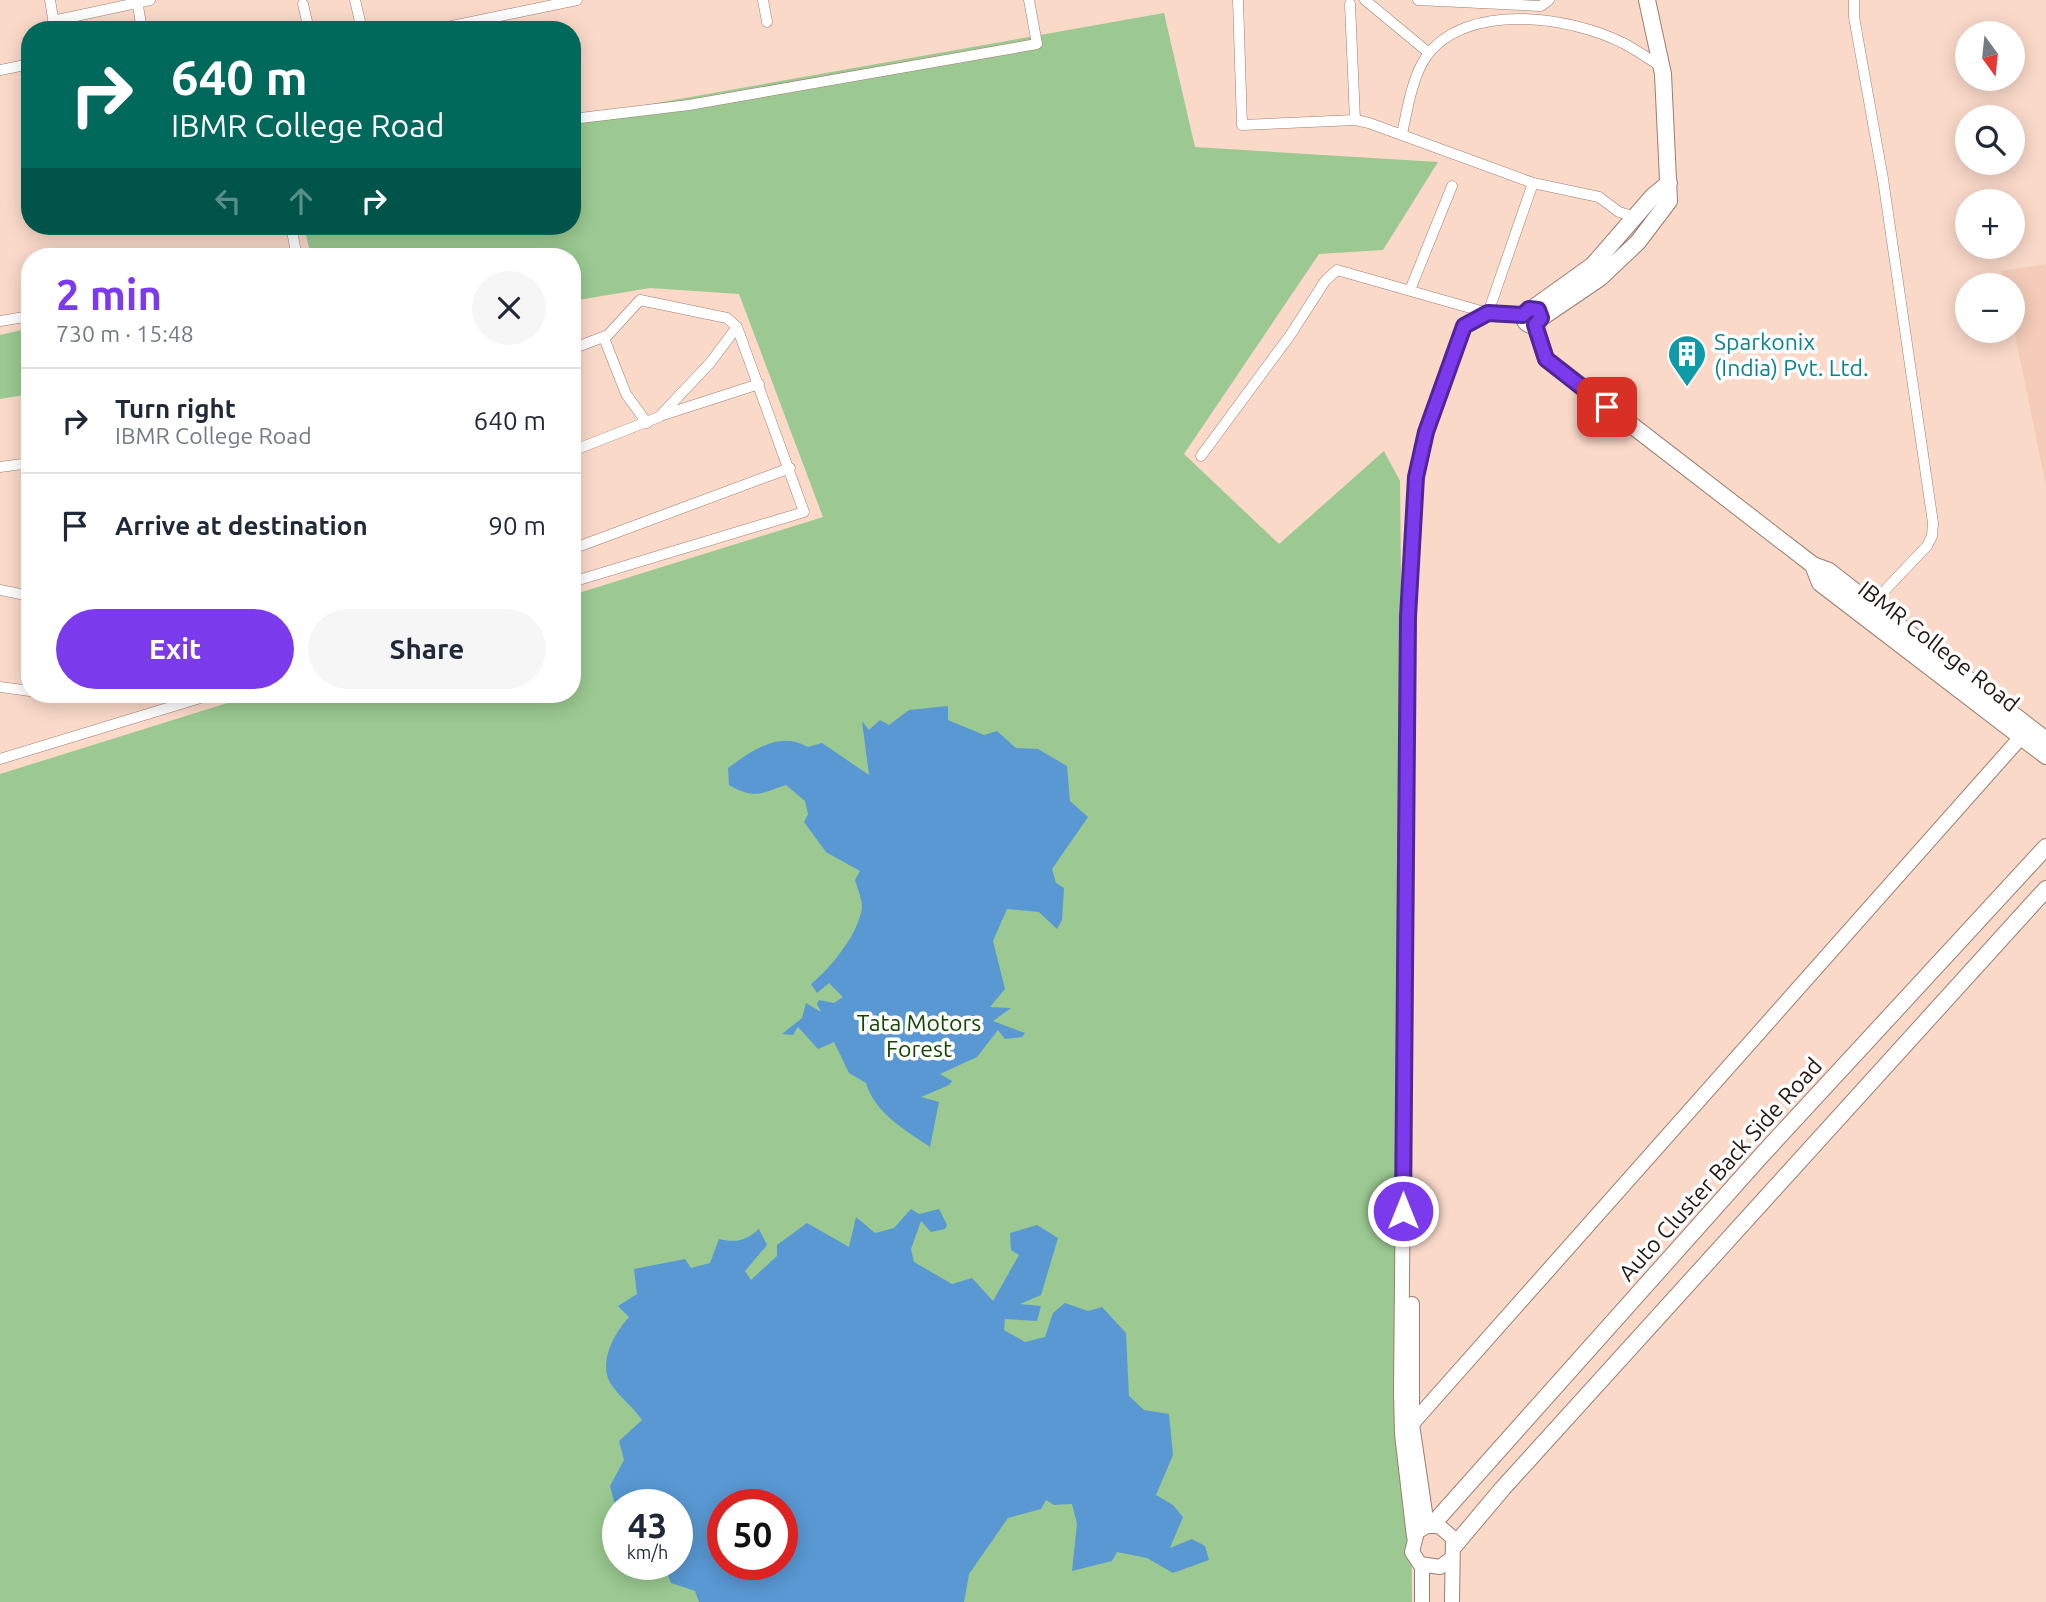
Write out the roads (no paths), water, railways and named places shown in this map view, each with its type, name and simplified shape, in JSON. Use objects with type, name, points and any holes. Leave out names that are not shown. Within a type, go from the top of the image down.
[{"type":"main road","points":[[1422,1602],[1422,1565],[1412,1552],[1414,1537],[1407,1429],[1413,641],[1417,470],[1426,432],[1464,326],[1488,313],[1533,316],[1600,278],[1638,242],[1669,201],[1662,67],[1647,0]]},
{"type":"main road","points":[[1533,316],[1593,265],[1637,218],[1653,196],[1669,183]]},
{"type":"main road","name":"IBMR College Road","points":[[1533,316],[1546,359],[1813,565],[1829,571],[1867,609],[2025,733],[2046,756]]},
{"type":"main road","points":[[1407,1429],[1714,1079],[1807,980],[2025,733]]},
{"type":"main road","name":"IBMR College Road","points":[[2025,733],[2046,740]]},
{"type":"main road","name":"Auto Cluster Back Side Road","points":[[1414,1537],[1430,1525],[1761,1156],[2046,847]]},
{"type":"main road","points":[[1422,1565],[1440,1567],[1503,1488],[2046,889]]},
{"type":"main road","points":[[1407,1429],[1430,1525],[1450,1532],[1453,1552],[1452,1602]]},
{"type":"street","points":[[50,0],[53,21]]},
{"type":"street","points":[[68,21],[137,1],[150,0]]},
{"type":"street","points":[[355,0],[360,21]]},
{"type":"street","points":[[468,21],[531,5],[573,0]]},
{"type":"street","points":[[763,0],[767,22]]},
{"type":"street","points":[[581,118],[689,105],[1037,44],[1029,0]]},
{"type":"street","points":[[1238,0],[1242,125],[1355,120],[1402,134],[1533,183],[1599,197],[1619,212],[1637,218]]},
{"type":"street","points":[[1365,0],[1429,53]]},
{"type":"street","points":[[1418,0],[1541,6],[1549,0]]},
{"type":"street","points":[[1854,0],[1854,17],[1883,180],[1933,523],[1932,536],[1927,546],[1867,609]]},
{"type":"street","points":[[137,1],[140,21]]},
{"type":"street","points":[[303,4],[307,21]]},
{"type":"street","points":[[1350,4],[1355,120]]},
{"type":"street","points":[[1402,134],[1422,63],[1429,53],[1469,24],[1508,19],[1584,30],[1624,43],[1662,67]]},
{"type":"street","points":[[0,70],[21,66]]},
{"type":"street","points":[[1201,456],[1332,273],[1344,270],[1488,313],[1533,183]]},
{"type":"street","points":[[1410,290],[1452,186]]},
{"type":"street","points":[[581,346],[604,338],[640,300],[727,318],[737,327],[804,512],[581,579]]},
{"type":"street","points":[[0,321],[21,318]]},
{"type":"street","points":[[659,416],[710,363],[737,327]]},
{"type":"street","points":[[604,338],[626,394],[647,422]]},
{"type":"street","points":[[581,448],[659,416],[759,384]]},
{"type":"street","points":[[0,467],[21,464]]},
{"type":"street","points":[[581,546],[790,468]]},
{"type":"street","points":[[0,590],[21,594]]},
{"type":"street","points":[[0,687],[21,690]]},
{"type":"street","points":[[0,759],[184,703]]},
{"type":"water","points":[[948,706],[948,720],[984,735],[997,731],[1016,748],[1038,749],[1067,766],[1070,801],[1088,817],[1052,869],[1056,883],[1064,888],[1062,920],[1057,929],[1039,912],[1007,909],[993,941],[1005,989],[990,1007],[1011,1008],[993,1021],[1025,1033],[1022,1037],[1005,1039],[998,1030],[977,1057],[940,1074],[952,1081],[949,1085],[921,1097],[939,1102],[930,1147],[884,1112],[870,1094],[866,1083],[849,1073],[834,1042],[818,1049],[798,1027],[793,1035],[782,1034],[802,1018],[806,1003],[821,1012],[817,1004],[819,1000],[834,1003],[843,997],[829,983],[817,993],[811,984],[835,960],[856,927],[862,907],[855,880],[860,871],[826,852],[804,822],[808,814],[805,801],[786,785],[758,794],[738,790],[729,785],[728,768],[756,749],[787,741],[808,747],[822,743],[869,775],[862,721],[869,730],[880,720],[889,725],[909,710]]},
{"type":"water","points":[[911,1209],[919,1214],[939,1209],[947,1225],[945,1229],[931,1232],[921,1221],[911,1249],[914,1262],[952,1284],[972,1278],[993,1301],[1019,1255],[1011,1250],[1010,1233],[1037,1225],[1058,1238],[1041,1295],[1020,1304],[1041,1306],[1037,1321],[1005,1319],[1004,1330],[1025,1342],[1045,1337],[1053,1313],[1065,1303],[1088,1311],[1102,1307],[1126,1333],[1129,1396],[1144,1410],[1169,1414],[1173,1455],[1156,1495],[1173,1505],[1183,1517],[1170,1548],[1192,1539],[1205,1546],[1209,1560],[1173,1573],[1147,1558],[1117,1552],[1112,1561],[1072,1571],[1077,1524],[1072,1504],[1054,1505],[1046,1500],[1041,1509],[1008,1518],[969,1574],[964,1602],[699,1602],[695,1591],[671,1583],[670,1580],[693,1580],[693,1489],[611,1489],[610,1486],[624,1460],[619,1441],[642,1420],[613,1387],[606,1369],[609,1350],[629,1317],[618,1306],[637,1294],[634,1269],[685,1259],[691,1268],[710,1263],[719,1239],[740,1240],[759,1229],[767,1245],[745,1271],[751,1280],[777,1256],[777,1245],[807,1223],[849,1247],[856,1217],[875,1233],[894,1228]]},
{"type":"place","name":"Sparkonix (India) Pvt. Ltd.","points":[[1687,388]]},
{"type":"park label","name":"Tata Motors Forest","points":[[919,1035]]}]
